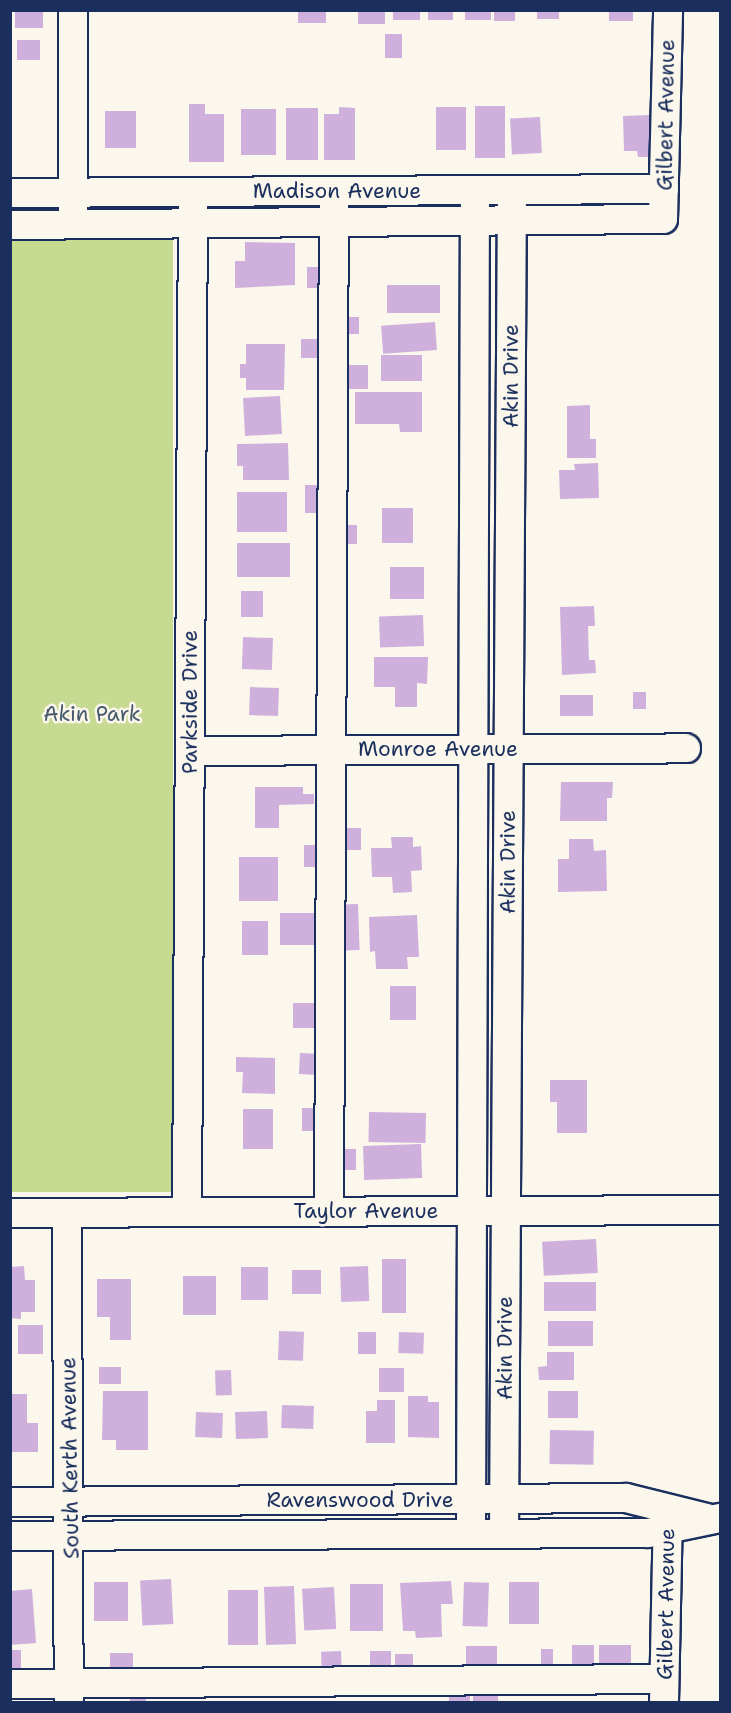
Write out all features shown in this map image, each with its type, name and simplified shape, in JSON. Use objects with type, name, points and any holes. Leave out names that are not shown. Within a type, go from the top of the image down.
[{"type":"street","points":[[73,10],[73,224]]},
{"type":"street","name":"Gilbert Avenue","points":[[663,219],[668,10]]},
{"type":"street","name":"Madison Avenue","points":[[10,193],[664,189]]},
{"type":"street","name":"Akin Drive","points":[[471,1534],[475,190]]},
{"type":"street","name":"Akin Drive","points":[[504,1533],[512,190]]},
{"type":"street","points":[[329,1211],[334,191]]},
{"type":"street","name":"Parkside Drive","points":[[187,1212],[193,192]]},
{"type":"street","name":"Madison Avenue","points":[[10,225],[663,219]]},
{"type":"street","name":"Monroe Avenue","points":[[190,751],[686,748]]},
{"type":"street","name":"Taylor Avenue","points":[[10,1213],[720,1210]]},
{"type":"street","name":"South Kerth Avenue","points":[[67,1213],[71,1536],[69,1693]]},
{"type":"street","name":"Ravenswood Drive","points":[[10,1502],[635,1498],[668,1518]]},
{"type":"street","name":"Gilbert Avenue","points":[[664,1691],[668,1518]]},
{"type":"street","name":"Ravenswood Drive","points":[[10,1536],[471,1534],[668,1518],[714,1518]]},
{"type":"street","points":[[10,1684],[69,1693],[664,1691]]},
{"type":"green space","name":"Akin Park","points":[[10,235],[173,235],[173,1192],[10,1192]]},
{"type":"building","points":[[15,10],[43,10],[43,28],[15,28]]},
{"type":"building","points":[[298,10],[326,10],[326,23],[298,23]]},
{"type":"building","points":[[358,10],[385,10],[385,24],[358,24]]},
{"type":"building","points":[[393,10],[420,10],[420,20],[393,20]]},
{"type":"building","points":[[428,10],[453,10],[453,20],[428,20]]},
{"type":"building","points":[[465,10],[491,10],[491,20],[465,20]]},
{"type":"building","points":[[494,10],[515,10],[515,21],[494,21]]},
{"type":"building","points":[[537,10],[559,10],[559,19],[537,19]]},
{"type":"building","points":[[609,10],[633,10],[633,21],[609,21]]},
{"type":"building","points":[[385,34],[402,34],[402,58],[385,58]]},
{"type":"building","points":[[17,40],[40,40],[40,60],[17,60]]},
{"type":"building","points":[[189,104],[205,104],[205,114],[224,114],[224,162],[189,162]]},
{"type":"building","points":[[475,106],[505,106],[505,158],[475,158]]},
{"type":"building","points":[[339,107],[355,108],[355,160],[324,160],[324,114],[339,114]]},
{"type":"building","points":[[436,107],[466,107],[466,150],[436,150]]},
{"type":"building","points":[[286,108],[318,108],[318,160],[286,160]]},
{"type":"building","points":[[241,109],[276,109],[276,155],[241,155]]},
{"type":"building","points":[[105,111],[136,111],[136,148],[105,148]]},
{"type":"building","points":[[650,115],[651,157],[638,157],[637,151],[624,151],[623,116]]},
{"type":"building","points":[[540,117],[542,153],[512,155],[510,119]]},
{"type":"building","points":[[245,242],[295,243],[295,285],[235,288],[235,261],[245,261]]},
{"type":"building","points":[[307,267],[327,267],[327,288],[307,288]]},
{"type":"building","points":[[387,285],[440,285],[440,313],[387,313]]},
{"type":"building","points":[[341,317],[359,317],[359,334],[341,334]]},
{"type":"building","points":[[435,322],[437,350],[383,354],[381,326]]},
{"type":"building","points":[[301,339],[322,339],[322,358],[301,358]]},
{"type":"building","points":[[246,344],[285,344],[284,390],[246,390],[246,378],[240,378],[240,364],[246,364]]},
{"type":"building","points":[[381,355],[422,355],[422,381],[381,381]]},
{"type":"building","points":[[344,365],[368,365],[368,389],[344,389]]},
{"type":"building","points":[[355,392],[422,392],[422,432],[400,432],[399,424],[355,424]]},
{"type":"building","points":[[280,396],[282,434],[245,436],[243,398]]},
{"type":"building","points":[[590,405],[590,439],[596,439],[596,458],[567,458],[567,406]]},
{"type":"building","points":[[288,443],[289,480],[243,480],[243,466],[237,466],[237,444]]},
{"type":"building","points":[[598,463],[599,498],[560,499],[559,470],[575,470],[574,464]]},
{"type":"building","points":[[305,485],[328,485],[328,513],[305,513]]},
{"type":"building","points":[[237,492],[287,492],[287,532],[237,532]]},
{"type":"building","points":[[382,508],[413,508],[413,543],[382,543]]},
{"type":"building","points":[[340,525],[357,525],[357,544],[340,544]]},
{"type":"building","points":[[237,543],[290,543],[290,577],[237,577]]},
{"type":"building","points":[[390,567],[424,567],[424,599],[390,599]]},
{"type":"building","points":[[241,591],[263,591],[263,617],[241,617]]},
{"type":"building","points":[[594,606],[595,626],[588,626],[589,660],[595,660],[596,673],[562,675],[560,607]]},
{"type":"building","points":[[423,615],[424,646],[380,648],[379,617]]},
{"type":"building","points":[[243,637],[273,638],[272,670],[242,669]]},
{"type":"building","points":[[374,657],[428,657],[427,684],[417,683],[417,707],[395,707],[395,687],[374,687]]},
{"type":"building","points":[[250,687],[279,688],[278,716],[249,715]]},
{"type":"building","points":[[633,692],[646,692],[646,709],[633,709]]},
{"type":"building","points":[[560,695],[593,695],[593,716],[560,716]]},
{"type":"building","points":[[561,782],[613,782],[612,798],[607,798],[607,821],[560,821]]},
{"type":"building","points":[[255,787],[303,787],[303,794],[314,794],[314,804],[279,805],[279,828],[255,828]]},
{"type":"building","points":[[337,828],[361,828],[361,850],[337,850]]},
{"type":"building","points":[[391,837],[413,837],[413,847],[421,846],[422,870],[411,871],[412,892],[393,893],[392,877],[372,877],[371,848],[392,848]]},
{"type":"building","points":[[569,839],[593,839],[594,851],[606,850],[607,891],[558,892],[558,859],[569,859]]},
{"type":"building","points":[[304,845],[327,845],[327,867],[304,867]]},
{"type":"building","points":[[239,857],[278,857],[278,901],[239,901]]},
{"type":"building","points":[[358,904],[360,950],[337,951],[335,905]]},
{"type":"building","points":[[280,913],[321,913],[321,945],[280,945]]},
{"type":"building","points":[[417,915],[419,957],[407,957],[408,969],[376,969],[375,951],[370,952],[369,917]]},
{"type":"building","points":[[242,921],[268,921],[268,955],[242,955]]},
{"type":"building","points":[[390,986],[416,986],[416,1020],[390,1020]]},
{"type":"building","points":[[293,1003],[322,1003],[322,1028],[293,1028]]},
{"type":"building","points":[[300,1053],[321,1054],[320,1075],[299,1074]]},
{"type":"building","points":[[236,1057],[275,1058],[275,1094],[242,1093],[243,1072],[236,1072]]},
{"type":"building","points":[[550,1080],[587,1080],[587,1133],[557,1133],[557,1102],[550,1102]]},
{"type":"building","points":[[302,1108],[322,1108],[322,1131],[302,1131]]},
{"type":"building","points":[[243,1109],[273,1109],[273,1149],[243,1149]]},
{"type":"building","points":[[369,1112],[426,1113],[425,1143],[368,1142]]},
{"type":"building","points":[[421,1144],[422,1178],[364,1180],[363,1146]]},
{"type":"building","points":[[335,1149],[356,1149],[356,1170],[335,1170]]},
{"type":"building","points":[[596,1239],[598,1273],[544,1276],[542,1242]]},
{"type":"building","points":[[382,1259],[406,1259],[406,1313],[382,1313]]},
{"type":"building","points":[[24,1266],[25,1280],[35,1280],[35,1312],[21,1312],[21,1319],[10,1318],[10,1267]]},
{"type":"building","points":[[368,1266],[369,1301],[341,1302],[340,1267]]},
{"type":"building","points":[[241,1267],[268,1267],[268,1300],[241,1300]]},
{"type":"building","points":[[292,1270],[321,1270],[321,1294],[292,1294]]},
{"type":"building","points":[[183,1276],[216,1276],[216,1315],[183,1315]]},
{"type":"building","points":[[97,1279],[131,1279],[131,1340],[110,1340],[110,1317],[97,1317]]},
{"type":"building","points":[[544,1282],[596,1282],[596,1311],[544,1311]]},
{"type":"building","points":[[548,1321],[593,1321],[593,1346],[548,1346]]},
{"type":"building","points":[[18,1325],[43,1325],[43,1354],[18,1354]]},
{"type":"building","points":[[279,1331],[304,1332],[303,1361],[278,1360]]},
{"type":"building","points":[[358,1332],[376,1332],[376,1354],[358,1354]]},
{"type":"building","points":[[399,1332],[424,1333],[423,1354],[398,1353]]},
{"type":"building","points":[[547,1352],[574,1352],[574,1380],[539,1380],[538,1367],[547,1366]]},
{"type":"building","points":[[99,1367],[121,1367],[121,1384],[99,1384]]},
{"type":"building","points":[[379,1368],[404,1368],[404,1392],[379,1392]]},
{"type":"building","points":[[231,1370],[232,1395],[216,1396],[215,1371]]},
{"type":"building","points":[[103,1391],[148,1391],[148,1450],[116,1450],[116,1440],[102,1440]]},
{"type":"building","points":[[548,1391],[578,1391],[578,1418],[548,1418]]},
{"type":"building","points":[[10,1394],[27,1394],[27,1423],[38,1423],[38,1452],[10,1452]]},
{"type":"building","points":[[408,1396],[428,1396],[428,1402],[439,1402],[439,1438],[408,1437]]},
{"type":"building","points":[[377,1400],[395,1400],[395,1443],[366,1443],[366,1411],[377,1411]]},
{"type":"building","points":[[282,1405],[314,1406],[313,1429],[281,1428]]},
{"type":"building","points":[[267,1411],[268,1438],[236,1439],[235,1412]]},
{"type":"building","points":[[196,1412],[223,1413],[222,1438],[195,1437]]},
{"type":"building","points":[[550,1430],[594,1431],[593,1465],[549,1464]]},
{"type":"building","points":[[171,1579],[173,1624],[142,1626],[140,1581]]},
{"type":"building","points":[[451,1581],[453,1604],[441,1604],[442,1637],[416,1638],[415,1631],[403,1631],[400,1583]]},
{"type":"building","points":[[94,1582],[128,1582],[128,1621],[94,1621]]},
{"type":"building","points":[[464,1582],[489,1583],[487,1627],[462,1626]]},
{"type":"building","points":[[509,1582],[539,1582],[539,1624],[509,1624]]},
{"type":"building","points":[[350,1584],[383,1584],[383,1631],[350,1631]]},
{"type":"building","points":[[294,1586],[296,1644],[266,1645],[264,1587]]},
{"type":"building","points":[[334,1587],[336,1629],[304,1631],[302,1589]]},
{"type":"building","points":[[32,1589],[36,1643],[10,1645],[10,1591]]},
{"type":"building","points":[[228,1590],[258,1590],[258,1645],[228,1645]]},
{"type":"building","points":[[572,1645],[594,1645],[594,1670],[572,1670]]},
{"type":"building","points":[[599,1645],[631,1645],[631,1669],[599,1669]]},
{"type":"building","points":[[466,1646],[497,1646],[497,1671],[466,1671]]},
{"type":"building","points":[[541,1649],[553,1649],[553,1669],[541,1669]]},
{"type":"building","points":[[10,1650],[21,1650],[21,1673],[10,1673]]},
{"type":"building","points":[[341,1651],[342,1675],[322,1676],[321,1652]]},
{"type":"building","points":[[370,1651],[391,1651],[391,1673],[370,1673]]},
{"type":"building","points":[[110,1653],[133,1653],[133,1669],[110,1669]]},
{"type":"building","points":[[395,1654],[413,1654],[413,1674],[395,1674]]},
{"type":"building","points":[[473,1687],[498,1687],[498,1702],[473,1702]]},
{"type":"building","points":[[130,1691],[146,1691],[146,1702],[130,1702]]},
{"type":"building","points":[[449,1692],[470,1692],[470,1702],[449,1702]]}]
